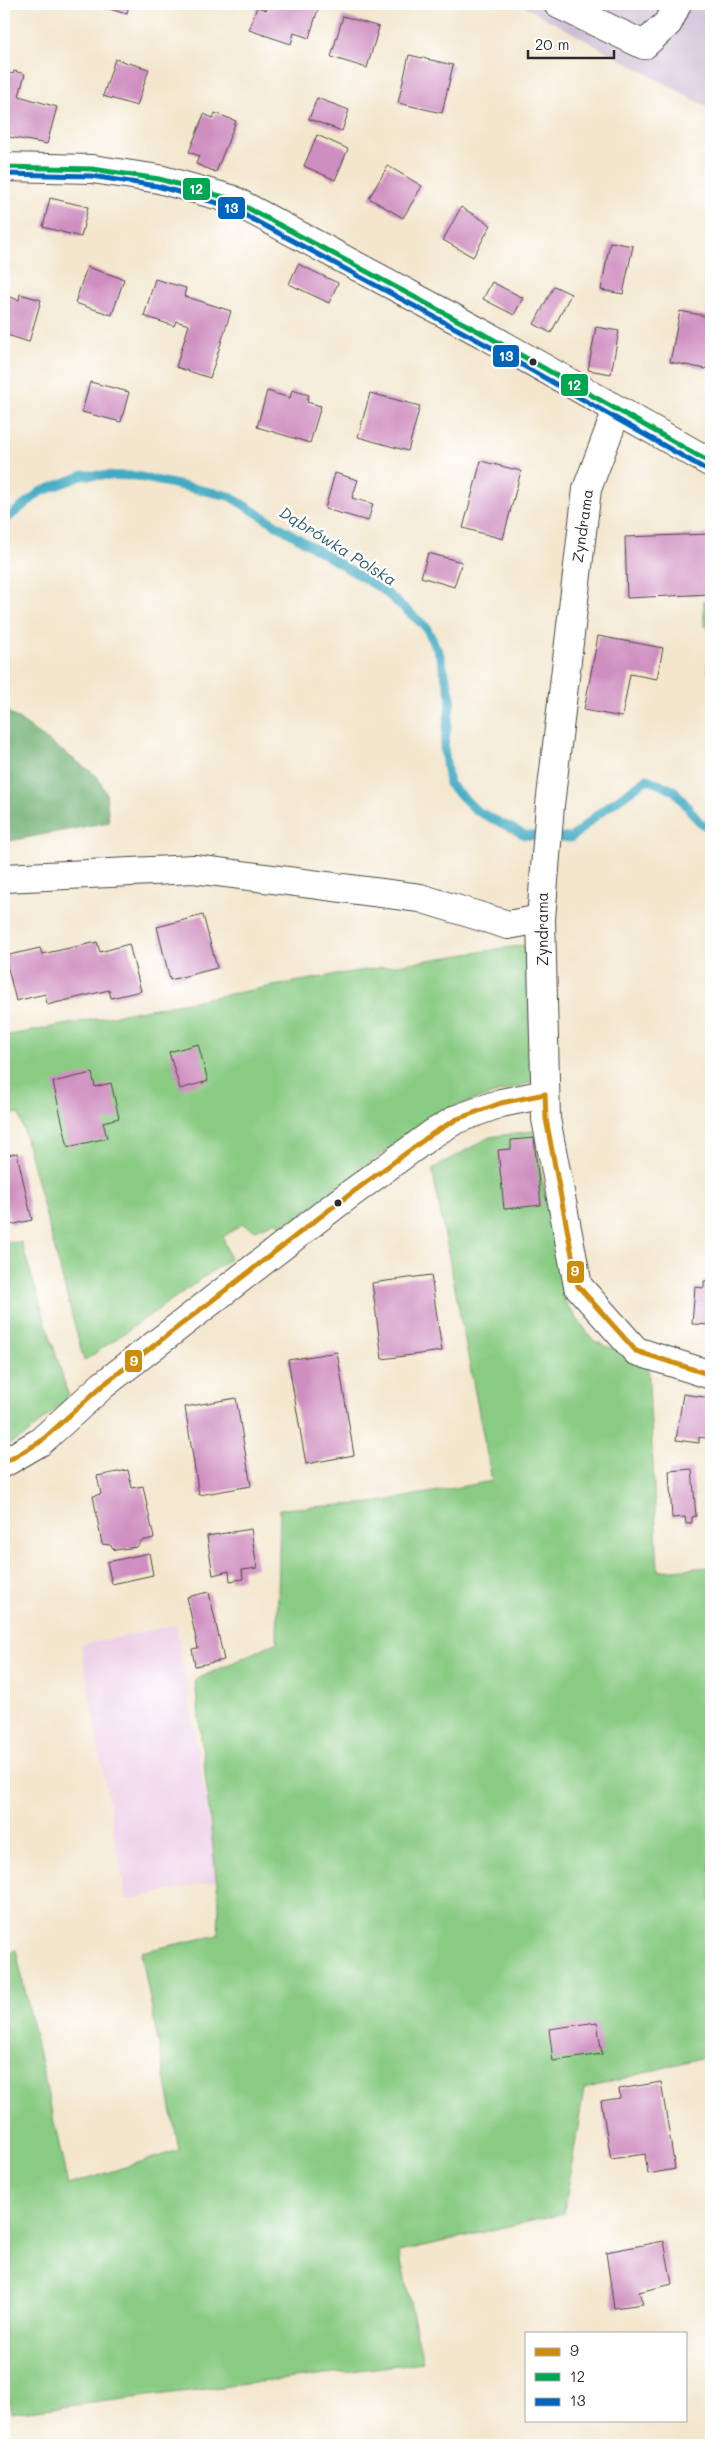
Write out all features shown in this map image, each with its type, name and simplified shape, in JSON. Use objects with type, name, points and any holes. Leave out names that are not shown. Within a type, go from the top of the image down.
[{"type":"street","points":[[558,4],[644,46],[668,22],[677,4]]},
{"type":"street","points":[[4,168],[92,169],[159,179],[231,199],[489,337],[711,463]]},
{"type":"street","name":"Zyndrama","points":[[617,410],[587,489],[549,816],[541,919],[546,1119],[578,1286],[636,1351],[711,1375]]},
{"type":"street","points":[[4,878],[194,869],[420,898],[508,925],[541,919]]},
{"type":"street","points":[[4,1463],[40,1442],[103,1385],[338,1203],[432,1134],[457,1119],[502,1103],[545,1094]]},
{"type":"shaded area","points":[[520,4],[711,4],[711,109]]},
{"type":"shaded area","points":[[176,1625],[220,1880],[126,1900],[81,1645]]},
{"type":"green space","points":[[711,600],[711,627],[704,626],[704,601]]},
{"type":"green space","points":[[4,709],[97,776],[106,793],[109,822],[4,842]]},
{"type":"green space","points":[[524,945],[535,1081],[450,1108],[380,1155],[282,1230],[278,1221],[255,1230],[242,1224],[223,1237],[230,1259],[84,1361],[19,1113],[4,1116],[4,1036],[333,975]]},
{"type":"green space","points":[[533,1131],[566,1304],[594,1341],[648,1363],[658,1571],[711,1567],[711,2055],[584,2089],[564,2213],[399,2252],[423,2362],[12,2413],[4,2372],[4,1957],[16,1950],[68,2185],[179,2150],[141,1952],[218,1935],[219,1904],[195,1680],[277,1642],[280,1509],[373,1503],[492,1481],[432,1169],[490,1137]]},
{"type":"green space","points":[[21,1242],[69,1397],[26,1435],[4,1447],[4,1243]]},
{"type":"building","points":[[107,4],[129,4],[127,14],[106,8]]},
{"type":"building","points":[[268,4],[312,4],[319,6],[309,38],[294,33],[291,44],[249,30],[257,7],[266,10]]},
{"type":"building","points":[[343,16],[379,27],[367,68],[331,57]]},
{"type":"building","points":[[409,55],[453,65],[442,113],[398,103]]},
{"type":"building","points":[[115,59],[149,69],[137,106],[103,96]]},
{"type":"building","points":[[14,71],[25,74],[19,96],[57,107],[47,144],[4,136],[4,108],[6,99],[4,98],[4,72],[13,74]]},
{"type":"building","points":[[317,98],[349,110],[342,131],[309,119]]},
{"type":"building","points":[[215,113],[236,121],[216,172],[196,164],[199,156],[189,152],[204,114],[213,118]]},
{"type":"building","points":[[317,135],[348,149],[335,180],[304,166]]},
{"type":"building","points":[[388,166],[422,186],[403,218],[369,198]]},
{"type":"building","points":[[50,198],[88,207],[81,237],[43,227]]},
{"type":"building","points":[[461,207],[491,225],[473,257],[443,240]]},
{"type":"building","points":[[610,242],[633,246],[623,294],[601,290]]},
{"type":"building","points":[[298,264],[338,283],[329,303],[289,284]]},
{"type":"building","points":[[87,267],[124,279],[112,315],[75,303]]},
{"type":"building","points":[[155,279],[186,288],[184,296],[231,311],[210,378],[176,367],[189,325],[176,321],[174,326],[144,316]]},
{"type":"building","points":[[492,282],[523,298],[514,315],[483,299]]},
{"type":"building","points":[[554,286],[571,294],[551,333],[534,324]]},
{"type":"building","points":[[20,294],[41,300],[29,342],[4,334],[4,295],[19,300]]},
{"type":"building","points":[[680,311],[711,317],[711,342],[706,369],[670,362]]},
{"type":"building","points":[[596,327],[619,331],[611,374],[588,370]]},
{"type":"building","points":[[90,382],[129,392],[121,422],[82,412]]},
{"type":"building","points":[[292,390],[309,395],[307,402],[321,406],[310,443],[257,427],[267,391],[290,398]]},
{"type":"building","points":[[370,393],[420,406],[408,451],[358,437]]},
{"type":"building","points":[[481,461],[521,471],[503,539],[463,528]]},
{"type":"building","points":[[335,473],[358,480],[352,498],[373,504],[368,521],[325,509]]},
{"type":"building","points":[[711,534],[711,594],[627,598],[625,537]]},
{"type":"building","points":[[428,553],[462,562],[454,587],[421,577]]},
{"type":"building","points":[[598,636],[663,648],[657,679],[630,674],[622,717],[584,710]]},
{"type":"building","points":[[709,644],[711,644],[711,673],[707,672]]},
{"type":"building","points":[[203,915],[217,968],[170,980],[157,927]]},
{"type":"building","points":[[97,942],[100,952],[129,944],[141,991],[111,998],[109,990],[47,1005],[45,994],[16,1001],[5,956],[40,948],[42,954]]},
{"type":"building","points":[[198,1044],[208,1081],[180,1089],[169,1052]]},
{"type":"building","points":[[92,1073],[95,1087],[111,1083],[119,1118],[103,1122],[107,1138],[68,1147],[53,1082]]},
{"type":"building","points":[[534,1138],[541,1205],[504,1209],[498,1150],[511,1149],[511,1140]]},
{"type":"building","points":[[17,1153],[32,1220],[11,1225],[6,1205],[4,1205],[4,1156]]},
{"type":"building","points":[[431,1275],[442,1351],[382,1359],[372,1283]]},
{"type":"building","points":[[704,1281],[711,1281],[711,1325],[692,1324],[695,1287],[704,1288]]},
{"type":"building","points":[[337,1352],[354,1455],[306,1464],[288,1360]]},
{"type":"building","points":[[683,1394],[711,1398],[711,1439],[699,1437],[699,1443],[676,1440]]},
{"type":"building","points":[[236,1398],[251,1486],[199,1495],[185,1407]]},
{"type":"building","points":[[692,1469],[696,1516],[692,1517],[692,1523],[686,1524],[685,1517],[672,1518],[669,1471]]},
{"type":"building","points":[[128,1470],[132,1488],[143,1486],[154,1538],[141,1541],[137,1547],[115,1550],[110,1545],[102,1544],[93,1496],[101,1494],[97,1476]]},
{"type":"building","points":[[251,1529],[257,1568],[242,1570],[243,1579],[230,1581],[229,1571],[213,1575],[207,1536]]},
{"type":"building","points":[[149,1553],[153,1575],[112,1584],[107,1562]]},
{"type":"building","points":[[209,1592],[224,1660],[195,1666],[192,1649],[198,1648],[187,1597]]},
{"type":"building","points":[[597,2022],[602,2054],[553,2061],[549,2029]]},
{"type":"building","points":[[661,2082],[675,2169],[648,2174],[645,2154],[611,2159],[601,2101],[620,2098],[619,2089]]},
{"type":"building","points":[[664,2241],[672,2284],[639,2292],[643,2304],[614,2308],[606,2252]]},
{"type":"waterway","name":"Dąbrówka Polska","points":[[4,521],[40,492],[84,475],[136,476],[229,496],[383,590],[426,627],[440,655],[451,698],[444,748],[449,784],[477,811],[525,835],[571,838],[598,814],[647,779],[675,791],[700,823],[711,828]]},
{"type":"transit line","name":"12","points":[[4,167],[92,169],[159,179],[231,199],[489,337],[711,463]]},
{"type":"transit line","name":"13","points":[[4,174],[91,176],[157,186],[228,206],[485,344],[707,470]]},
{"type":"transit line","name":"9","points":[[545,1094],[546,1119],[578,1286],[636,1351],[711,1375]]},
{"type":"transit line","name":"9","points":[[4,1463],[40,1442],[103,1385],[338,1203],[432,1134],[457,1119],[501,1103],[545,1094]]}]
